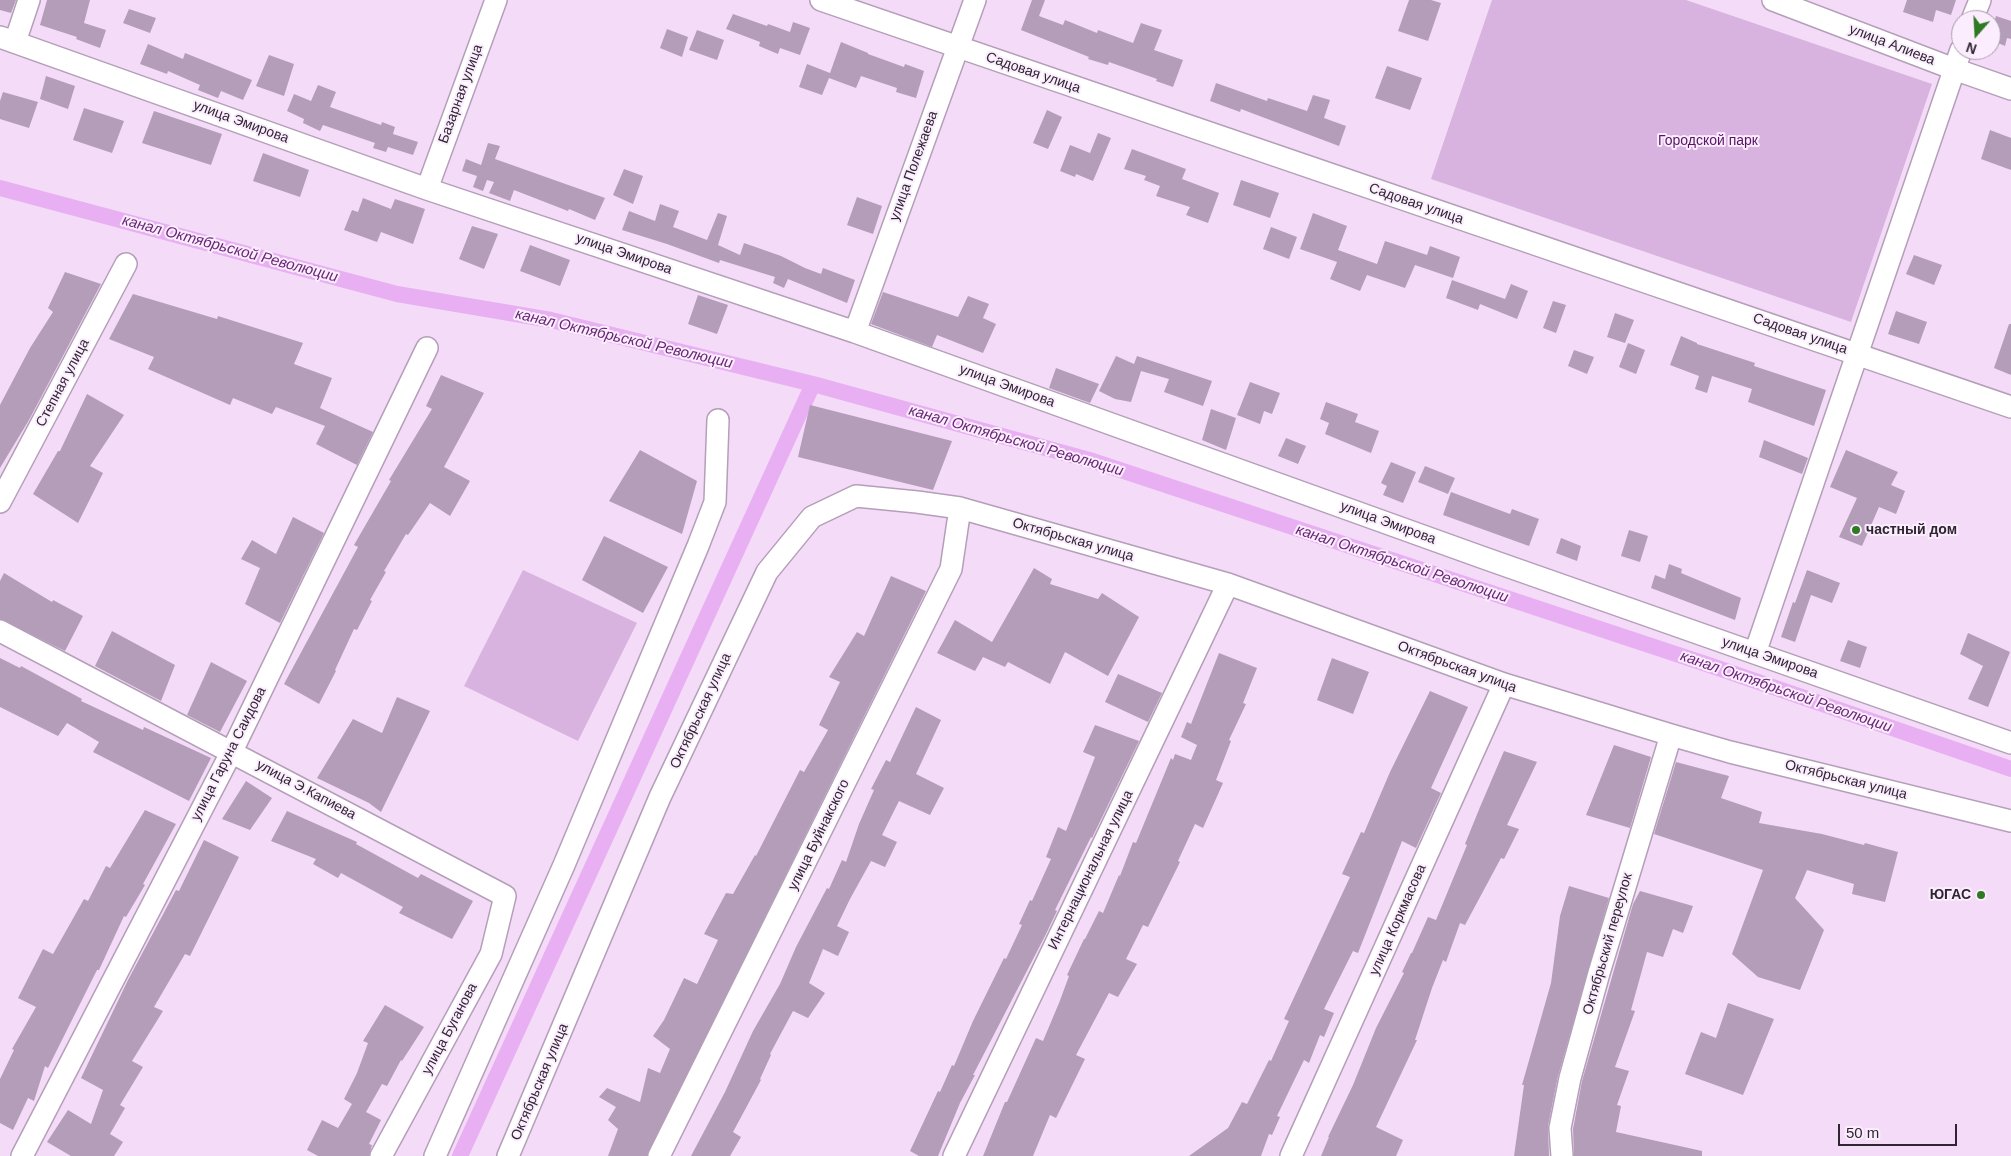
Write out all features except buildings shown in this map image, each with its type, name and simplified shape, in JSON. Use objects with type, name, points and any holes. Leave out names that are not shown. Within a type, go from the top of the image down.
[{"type":"street","points":[[8,39],[29,0]]},
{"type":"street","name":"Базарная улица","points":[[427,188],[496,0]]},
{"type":"street","name":"Садовая улица","points":[[821,0],[2011,407]]},
{"type":"street","name":"улица Полежаева","points":[[855,332],[975,0]]},
{"type":"street","name":"улица Алиева","points":[[1773,0],[1951,58]]},
{"type":"street","name":"улица Эмирова","points":[[8,39],[427,188],[855,332],[1455,548],[2011,743]]},
{"type":"street","points":[[1755,654],[1958,60]]},
{"type":"street","name":"улица Алиева","points":[[1958,60],[2011,88]]},
{"type":"street","name":"Степная улица","points":[[0,502],[126,264]]},
{"type":"street","name":"улица Гаруна Саидова","points":[[22,1156],[232,751],[427,348]]},
{"type":"street","points":[[435,1156],[560,874],[715,502],[718,420]]},
{"type":"street","name":"Октябрьская улица","points":[[508,1156],[660,797],[767,572],[812,517],[856,496],[960,508],[1228,584],[1504,684],[1671,735],[2011,821]]},
{"type":"street","name":"улица Буйнакского","points":[[659,1156],[951,569],[960,508]]},
{"type":"street","name":"Интернациональная улица","points":[[954,1156],[1228,584]]},
{"type":"street","name":"улица Э.Капиева","points":[[0,631],[232,751],[505,896]]},
{"type":"street","name":"улица Коркмасова","points":[[1291,1156],[1504,684]]},
{"type":"street","name":"Октябрьский переулок","points":[[1562,1156],[1560,1128],[1570,1078],[1599,973],[1671,735]]},
{"type":"street","name":"улица Буганова","points":[[381,1156],[491,954],[505,896]]},
{"type":"green space","name":"Городской парк","points":[[1492,0],[1686,0],[1932,84],[1851,322],[1431,179]]},
{"type":"green space","points":[[523,570],[637,623],[578,741],[464,686]]},
{"type":"waterway","name":"канал Октябрьской Революции","points":[[0,188],[397,294],[551,320],[813,384],[1093,461],[1709,665],[2011,769]]},
{"type":"waterway","points":[[460,1156],[813,384]]},
{"type":"place","name":"частный дом","points":[[1856,530]]},
{"type":"place","name":"ЮГАС","points":[[1981,895]]}]
